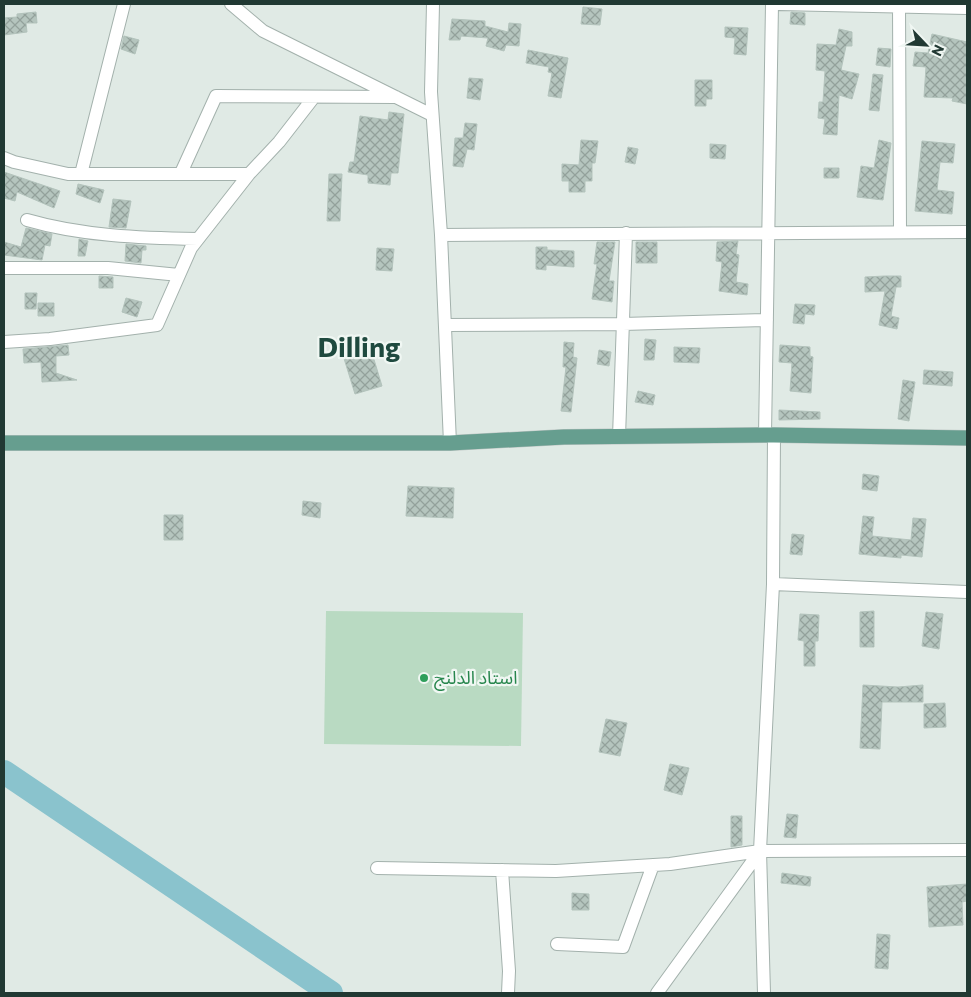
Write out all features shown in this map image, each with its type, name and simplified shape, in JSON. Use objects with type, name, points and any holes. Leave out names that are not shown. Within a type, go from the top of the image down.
[{"type":"main road","points":[[4,443],[450,443],[619,437],[769,435],[967,438]]},
{"type":"street","points":[[81,174],[124,4]]},
{"type":"street","points":[[231,4],[263,31],[432,115]]},
{"type":"street","points":[[433,4],[431,92],[441,234],[450,443]]},
{"type":"street","points":[[764,993],[760,851],[773,584],[767,320],[772,4]]},
{"type":"street","points":[[779,4],[899,5],[967,8]]},
{"type":"street","points":[[899,5],[900,231]]},
{"type":"street","points":[[181,173],[216,96],[396,97]]},
{"type":"street","points":[[4,342],[50,339],[157,326],[191,248],[249,174],[279,142],[314,97]]},
{"type":"street","points":[[4,158],[68,174],[249,174]]},
{"type":"street","points":[[27,220],[45,225],[141,238],[198,239]]},
{"type":"street","points":[[441,234],[967,232]]},
{"type":"street","points":[[619,437],[626,233]]},
{"type":"street","points":[[4,268],[108,268],[179,275]]},
{"type":"street","points":[[445,325],[623,324],[767,320]]},
{"type":"street","points":[[773,584],[967,592]]},
{"type":"street","points":[[377,868],[556,872],[653,865],[760,851],[967,850]]},
{"type":"street","points":[[657,993],[760,851]]},
{"type":"street","points":[[557,944],[623,947],[653,865]]},
{"type":"street","points":[[502,870],[509,971],[508,993]]},
{"type":"green space","name":"استاد الدلنج","points":[[326,611],[523,613],[521,746],[324,744]]},
{"type":"building","points":[[583,7],[602,9],[600,25],[581,24]]},
{"type":"building","points":[[36,12],[37,23],[26,23],[27,32],[4,35],[4,18],[17,17],[17,14]]},
{"type":"building","points":[[791,12],[805,13],[805,25],[790,24]]},
{"type":"building","points":[[452,19],[485,21],[485,26],[508,32],[509,23],[521,24],[519,46],[506,45],[504,51],[486,46],[488,38],[461,36],[460,40],[449,40]]},
{"type":"building","points":[[725,27],[748,28],[746,55],[734,54],[735,38],[725,37]]},
{"type":"building","points":[[839,29],[852,32],[852,46],[846,46],[841,70],[859,74],[852,99],[839,95],[837,135],[823,134],[825,119],[818,118],[819,102],[823,102],[825,71],[816,70],[817,44],[836,45]]},
{"type":"building","points":[[932,34],[967,42],[967,104],[952,101],[953,98],[924,97],[926,67],[913,66],[915,52],[928,53]]},
{"type":"building","points":[[124,36],[139,40],[135,54],[121,49]]},
{"type":"building","points":[[878,48],[891,49],[890,67],[876,65]]},
{"type":"building","points":[[528,50],[568,58],[561,98],[548,96],[552,73],[548,72],[549,67],[526,63]]},
{"type":"building","points":[[873,74],[883,75],[879,111],[869,110]]},
{"type":"building","points":[[469,78],[483,79],[480,100],[467,98]]},
{"type":"building","points":[[695,80],[712,80],[712,99],[706,99],[706,106],[695,106]]},
{"type":"building","points":[[389,112],[404,114],[398,173],[391,173],[390,185],[368,183],[368,175],[348,172],[350,162],[354,162],[360,116],[388,120]]},
{"type":"building","points":[[465,123],[477,124],[474,150],[467,149],[463,167],[453,166],[455,138],[463,138]]},
{"type":"building","points":[[581,140],[598,141],[595,163],[592,163],[592,181],[585,181],[585,192],[569,192],[569,181],[562,181],[562,164],[579,165]]},
{"type":"building","points":[[879,140],[891,143],[883,200],[857,197],[861,166],[874,168]]},
{"type":"building","points":[[922,141],[955,144],[953,163],[940,162],[937,190],[954,192],[952,214],[915,211]]},
{"type":"building","points":[[710,144],[726,145],[725,159],[710,158]]},
{"type":"building","points":[[628,147],[638,149],[635,164],[625,162]]},
{"type":"building","points":[[824,168],[839,168],[839,178],[824,178]]},
{"type":"building","points":[[4,172],[60,191],[54,208],[17,192],[15,201],[4,198]]},
{"type":"building","points":[[329,174],[342,174],[340,221],[327,221]]},
{"type":"building","points":[[78,184],[104,190],[100,203],[76,194]]},
{"type":"building","points":[[113,199],[131,201],[126,228],[109,227]]},
{"type":"building","points":[[26,228],[52,234],[50,246],[45,245],[42,260],[4,255],[4,242],[21,247]]},
{"type":"building","points":[[79,239],[88,241],[85,256],[78,256]]},
{"type":"building","points":[[738,241],[736,254],[739,255],[736,282],[748,284],[747,295],[719,291],[722,262],[716,261],[717,242]]},
{"type":"building","points":[[597,242],[615,242],[609,281],[614,281],[612,302],[592,299],[597,264],[594,264]]},
{"type":"building","points":[[636,242],[657,242],[657,263],[636,263]]},
{"type":"building","points":[[126,244],[146,246],[146,250],[142,250],[141,263],[125,261]]},
{"type":"building","points":[[536,247],[547,247],[547,250],[574,251],[574,267],[546,265],[546,270],[536,269]]},
{"type":"building","points":[[377,248],[394,249],[392,271],[376,270]]},
{"type":"building","points":[[99,276],[113,277],[113,288],[99,288]]},
{"type":"building","points":[[901,276],[901,287],[896,287],[891,316],[899,318],[897,329],[879,325],[885,291],[865,292],[865,277]]},
{"type":"building","points":[[25,293],[37,293],[36,309],[25,309]]},
{"type":"building","points":[[126,298],[142,302],[137,317],[122,312]]},
{"type":"building","points":[[38,303],[54,303],[54,316],[38,316]]},
{"type":"building","points":[[795,304],[815,305],[814,315],[805,314],[804,324],[793,323]]},
{"type":"building","points":[[645,339],[656,340],[654,360],[644,360]]},
{"type":"building","points":[[564,342],[574,343],[573,357],[577,358],[571,412],[561,411],[566,367],[563,367]]},
{"type":"building","points":[[369,343],[382,386],[355,394],[342,352]]},
{"type":"building","points":[[68,345],[69,355],[56,356],[56,373],[77,380],[42,382],[41,362],[24,363],[23,349]]},
{"type":"building","points":[[780,345],[810,347],[810,356],[813,357],[811,393],[790,391],[792,363],[779,362]]},
{"type":"building","points":[[674,347],[700,348],[699,363],[674,362]]},
{"type":"building","points":[[599,350],[611,352],[609,366],[597,364]]},
{"type":"building","points":[[924,370],[953,372],[952,386],[923,384]]},
{"type":"building","points":[[903,380],[915,382],[909,421],[898,419]]},
{"type":"building","points":[[638,391],[655,395],[653,405],[635,402]]},
{"type":"building","points":[[779,410],[820,412],[820,419],[779,420]]},
{"type":"building","points":[[863,474],[879,476],[877,491],[862,489]]},
{"type":"building","points":[[408,486],[454,488],[453,518],[406,516]]},
{"type":"building","points":[[303,501],[321,503],[320,518],[302,515]]},
{"type":"building","points":[[164,515],[183,515],[183,540],[164,540]]},
{"type":"building","points":[[863,516],[874,517],[872,536],[911,540],[913,518],[926,519],[922,557],[901,555],[901,558],[859,554]]},
{"type":"building","points":[[792,534],[804,535],[802,555],[790,554]]},
{"type":"building","points":[[874,611],[874,647],[860,647],[860,612]]},
{"type":"building","points":[[926,612],[943,614],[939,649],[922,646]]},
{"type":"building","points":[[800,614],[819,615],[818,641],[815,641],[815,666],[804,666],[804,641],[798,640]]},
{"type":"building","points":[[863,685],[898,687],[923,685],[923,702],[882,702],[880,749],[860,748]]},
{"type":"building","points":[[945,703],[946,727],[924,728],[924,704]]},
{"type":"building","points":[[606,719],[627,723],[620,756],[599,752]]},
{"type":"building","points":[[670,764],[689,768],[682,795],[664,790]]},
{"type":"building","points":[[787,814],[798,815],[796,838],[784,837]]},
{"type":"building","points":[[731,816],[742,816],[742,845],[731,847]]},
{"type":"building","points":[[782,873],[811,877],[810,886],[781,883]]},
{"type":"building","points":[[967,884],[967,901],[962,902],[963,925],[929,927],[927,887]]},
{"type":"building","points":[[572,893],[589,894],[589,910],[572,910]]},
{"type":"building","points":[[877,934],[890,935],[888,969],[875,968]]},
{"type":"waterway","points":[[4,772],[331,993]]},
{"type":"place","name":"استاد الدلنج","points":[[424,678]]},
{"type":"district","name":"Dilling","points":[[359,347]]}]
